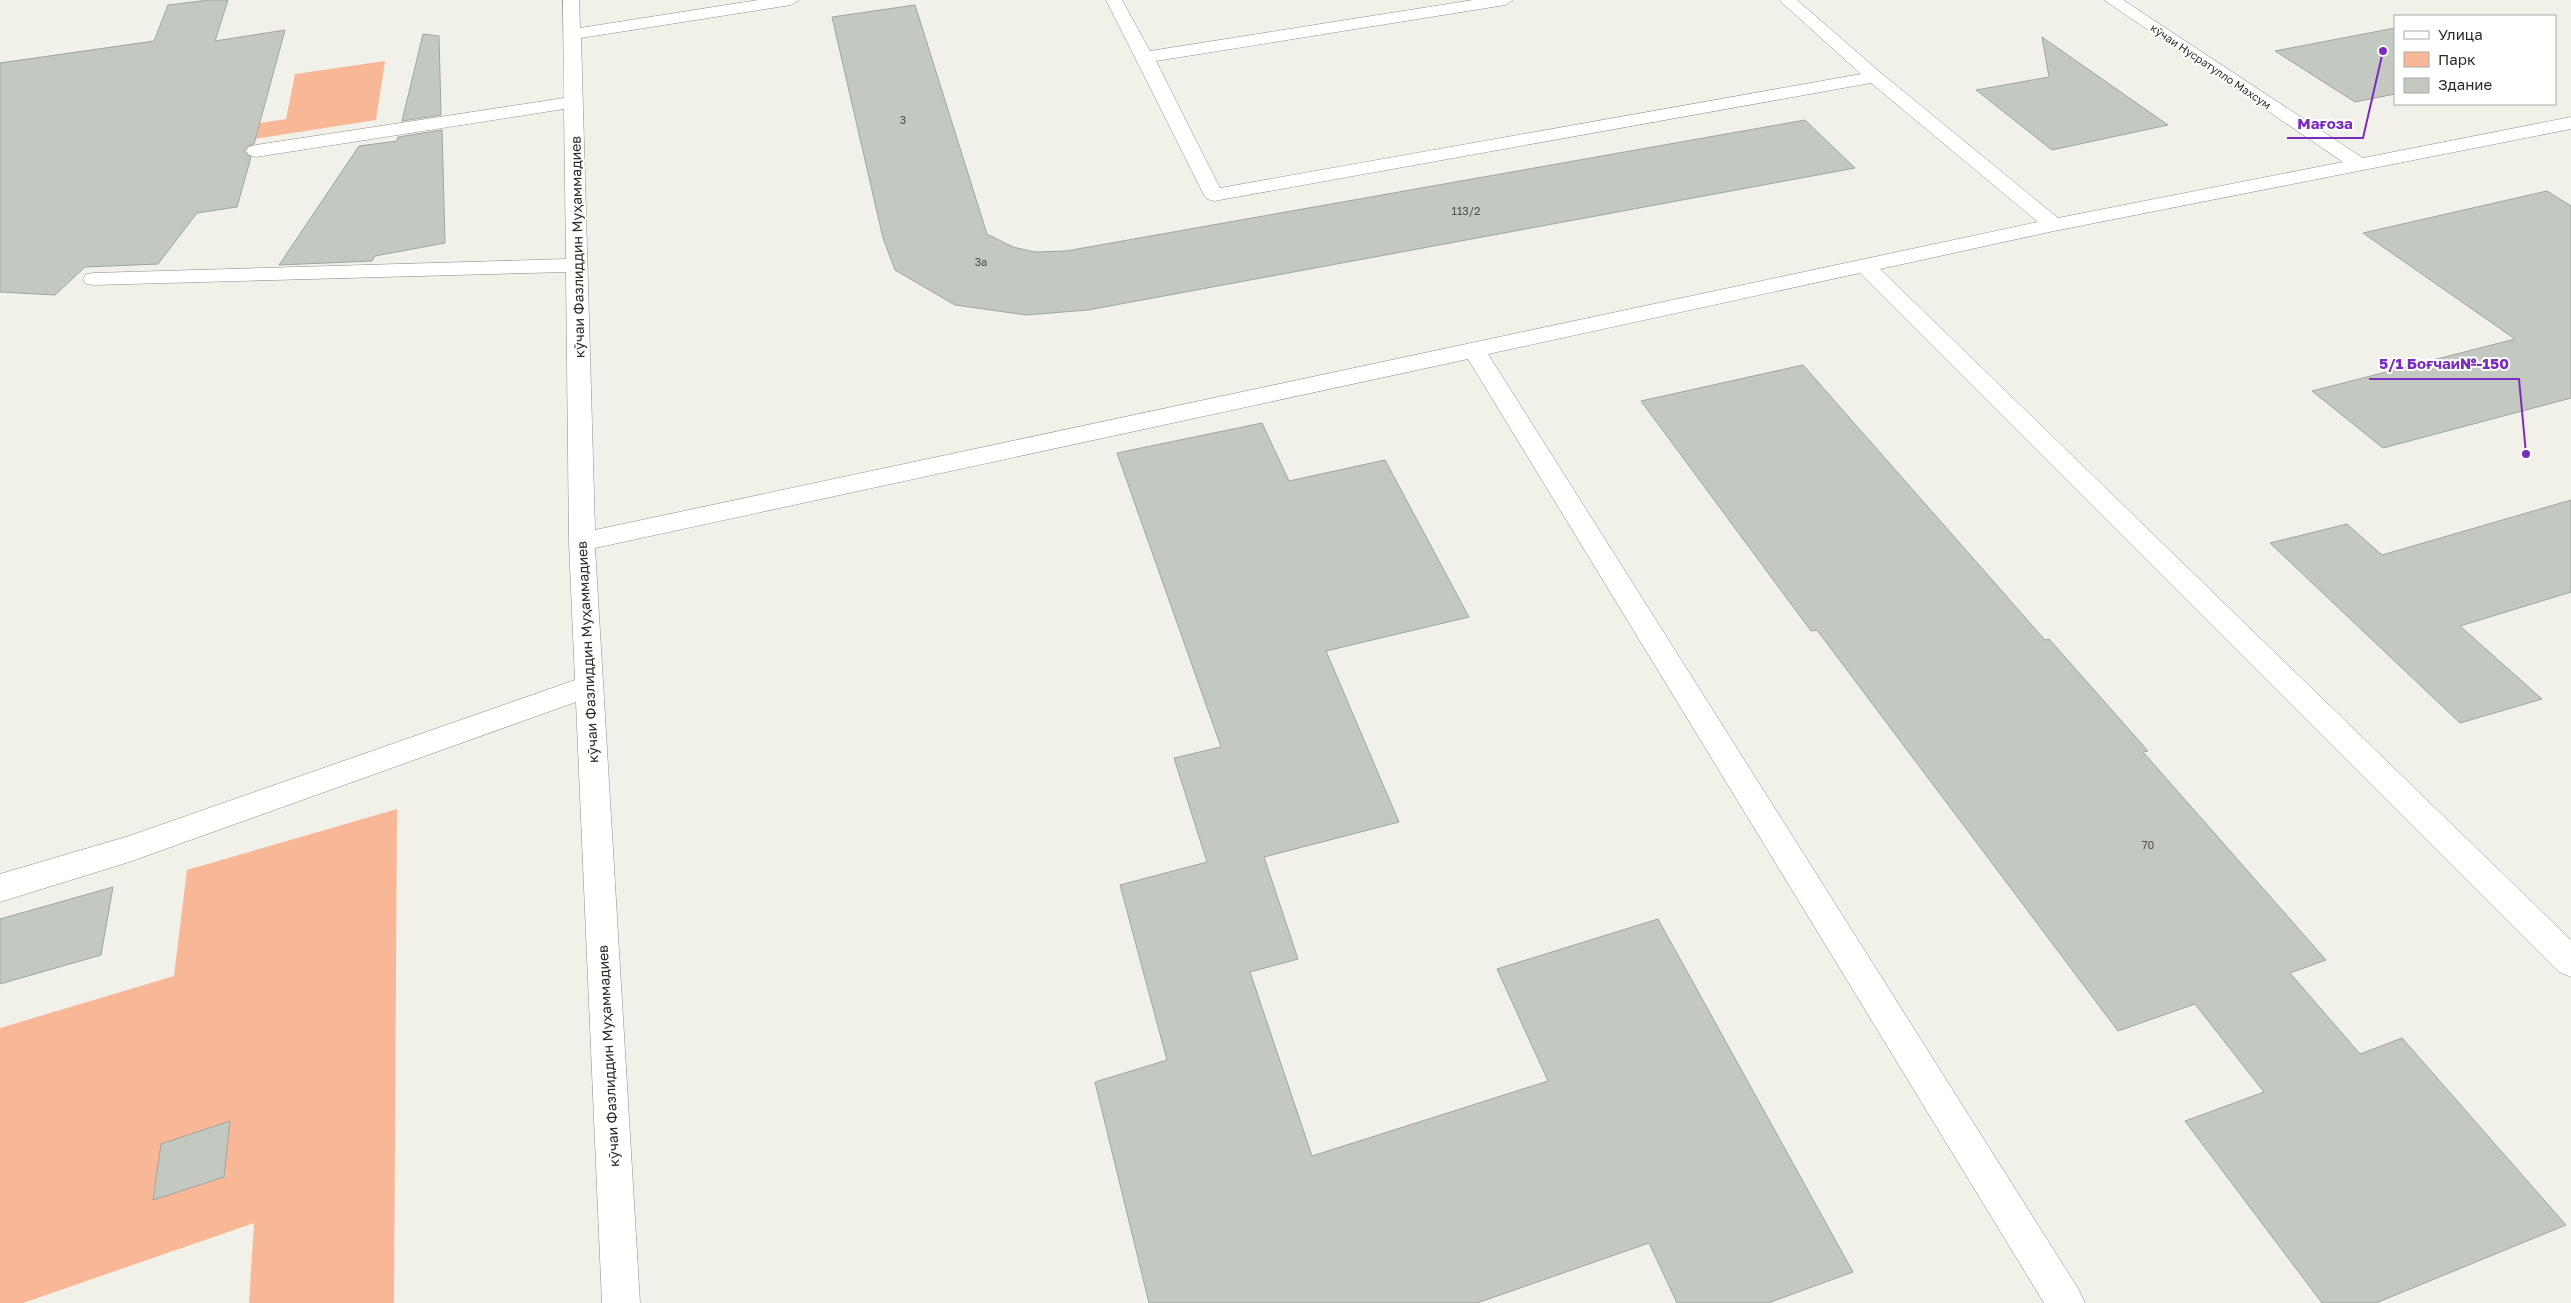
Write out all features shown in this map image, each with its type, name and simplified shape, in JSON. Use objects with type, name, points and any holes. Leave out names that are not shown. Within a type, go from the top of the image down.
[{"type":"street","name":"кӯчаи Фазлиддин Муҳаммадиев","points":[[571,0],[582,542],[621,1303]]},
{"type":"street","points":[[573,34],[791,0]]},
{"type":"street","points":[[1114,0],[1145,57],[1214,195],[1875,77]]},
{"type":"street","points":[[1145,57],[1505,0]]},
{"type":"street","points":[[1787,0],[1875,77],[2054,225]]},
{"type":"street","name":"кӯчаи Нусратулло Махсум","points":[[2112,0],[2360,165]]},
{"type":"street","points":[[256,151],[574,102]]},
{"type":"street","points":[[582,542],[2054,225],[2571,123]]},
{"type":"street","points":[[94,279],[577,265]]},
{"type":"street","points":[[1864,266],[2571,962]]},
{"type":"street","points":[[1474,351],[2066,1303]]},
{"type":"street","points":[[0,888],[129,849],[589,686]]},
{"type":"green space","points":[[385,61],[376,120],[171,152],[176,136],[286,119],[295,74]]},
{"type":"green space","points":[[397,809],[394,1303],[249,1303],[254,1223],[23,1303],[0,1303],[0,1028],[174,976],[187,870]]},
{"type":"building","points":[[209,0],[228,0],[215,41],[285,30],[254,144],[248,146],[244,151],[251,157],[237,207],[197,213],[158,264],[85,267],[55,295],[0,292],[0,63],[154,41],[168,5]]},
{"type":"building","points":[[915,5],[987,234],[1013,247],[1035,252],[1066,251],[1805,120],[1855,168],[1088,310],[1026,315],[955,305],[895,270],[883,238],[832,17]]},
{"type":"building","points":[[2394,28],[2394,94],[2355,102],[2275,51]]},
{"type":"building","points":[[423,34],[439,36],[441,115],[402,121]]},
{"type":"building","points":[[2042,37],[2168,125],[2052,150],[1976,90],[2049,77]]},
{"type":"building","points":[[442,130],[445,243],[375,256],[372,261],[279,265],[359,146],[397,141],[398,137]]},
{"type":"building","points":[[2547,191],[2571,206],[2571,398],[2383,448],[2312,391],[2515,339],[2363,233]]},
{"type":"building","points":[[1803,365],[2045,640],[2049,639],[2148,751],[2143,752],[2326,960],[2290,973],[2360,1054],[2402,1038],[2566,1225],[2376,1303],[2322,1303],[2185,1121],[2264,1092],[2195,1004],[2118,1031],[1817,630],[1811,631],[1641,401]]},
{"type":"building","points":[[1262,423],[1289,481],[1385,460],[1469,617],[1326,651],[1399,822],[1264,857],[1298,959],[1250,972],[1312,1156],[1548,1081],[1497,969],[1658,919],[1853,1272],[1768,1303],[1677,1303],[1649,1243],[1477,1303],[1149,1303],[1095,1082],[1167,1060],[1120,885],[1207,862],[1174,758],[1221,747],[1117,453]]},
{"type":"building","points":[[2571,500],[2571,592],[2460,626],[2542,699],[2460,723],[2270,543],[2347,524],[2382,555]]},
{"type":"building","points":[[113,887],[101,955],[0,984],[0,919]]},
{"type":"building","points":[[230,1121],[224,1177],[153,1200],[161,1144]]},
{"type":"place","name":"Мағоза","points":[[2383,51]]},
{"type":"place","name":"5/1 Боғчаи№-150","points":[[2526,454]]}]
